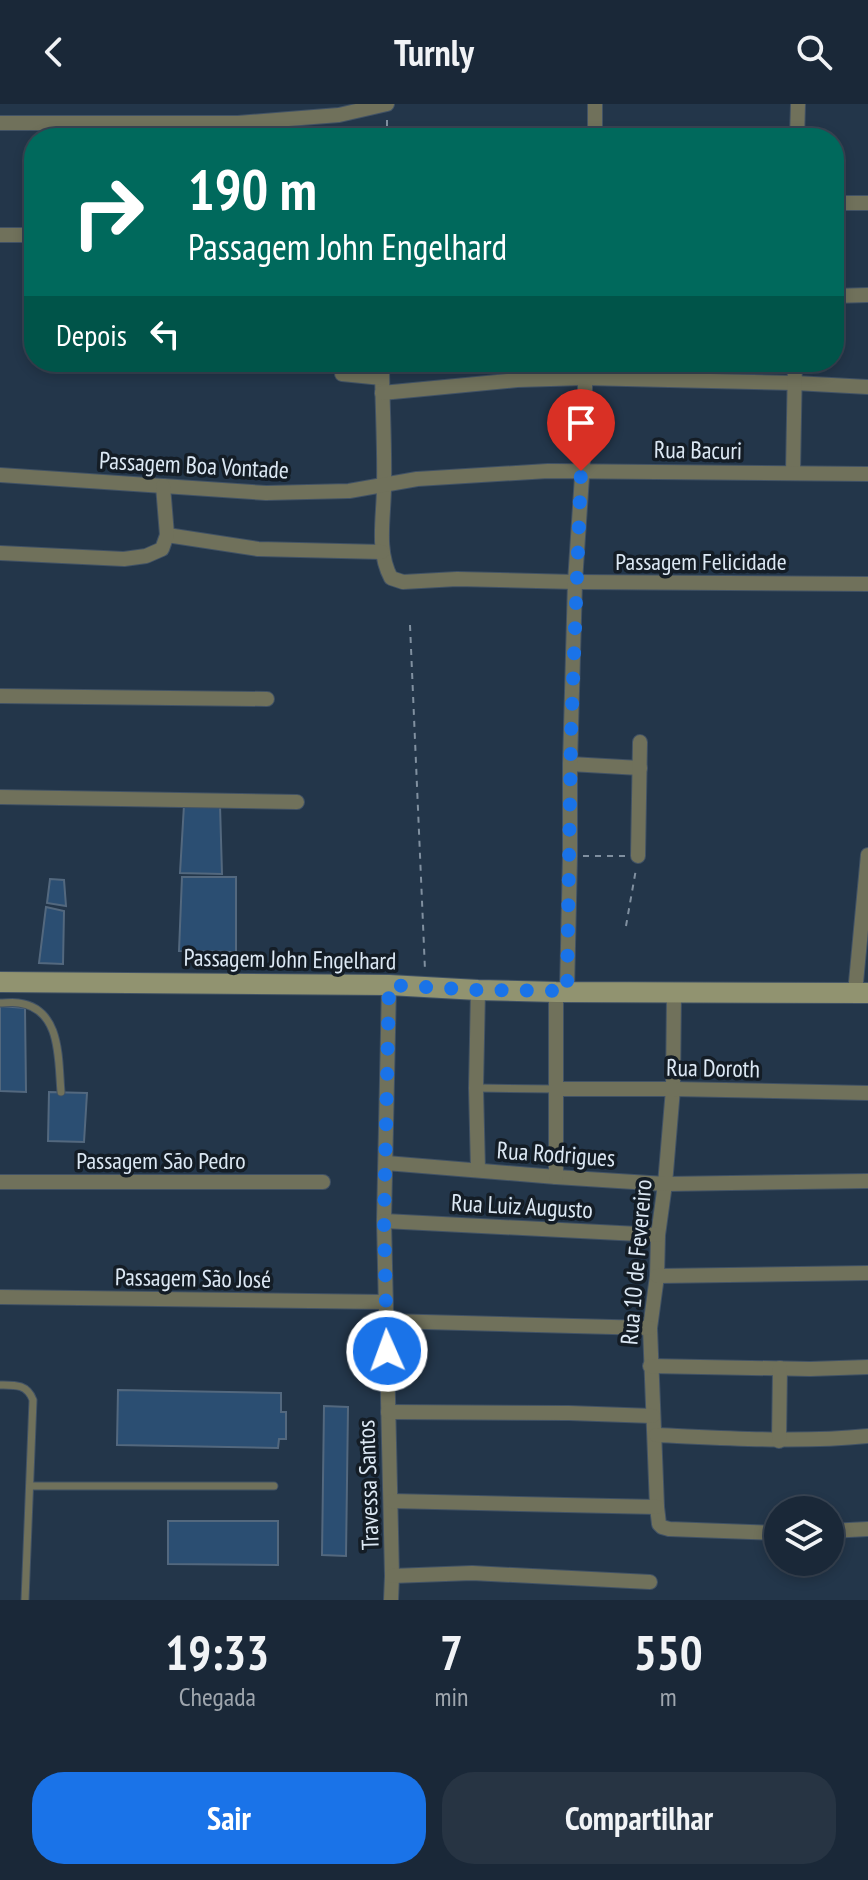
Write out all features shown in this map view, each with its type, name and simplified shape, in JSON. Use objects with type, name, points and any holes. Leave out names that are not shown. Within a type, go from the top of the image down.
[{"type":"main road","name":"Passagem John Engelhard","points":[[0,982],[389,985],[562,992],[861,993]]},
{"type":"street","points":[[595,104],[595,128]]},
{"type":"street","points":[[797,128],[798,104]]},
{"type":"street","points":[[113,128],[238,123],[387,110]]},
{"type":"street","points":[[0,123],[24,128]]},
{"type":"street","points":[[844,203],[868,203]]},
{"type":"street","points":[[0,235],[24,235]]},
{"type":"street","points":[[844,296],[868,295]]},
{"type":"street","points":[[167,535],[258,549],[382,552],[385,485],[382,372]]},
{"type":"street","points":[[556,1177],[557,1089],[570,856],[575,582],[585,431],[584,372]]},
{"type":"street","points":[[793,473],[795,372]]},
{"type":"street","points":[[342,374],[382,385],[584,378],[868,387]]},
{"type":"street","name":"Rua Bacuri","points":[[385,485],[417,479],[548,471],[868,474]]},
{"type":"street","name":"Passagem Boa Vontade","points":[[0,475],[266,493],[349,491],[385,485]]},
{"type":"street","points":[[0,553],[124,559],[146,556],[162,549],[167,535],[163,486]]},
{"type":"street","name":"Passagem Felicidade","points":[[382,552],[391,578],[403,582],[457,579],[868,584]]},
{"type":"street","points":[[0,696],[267,699]]},
{"type":"street","points":[[638,856],[640,742]]},
{"type":"street","points":[[570,764],[640,768]]},
{"type":"street","points":[[0,797],[297,802]]},
{"type":"street","points":[[861,993],[868,855]]},
{"type":"street","name":"Travessa Santos","points":[[389,985],[384,1221],[391,1600]]},
{"type":"street","points":[[478,990],[478,1170]]},
{"type":"street","name":"Rua 10 de Fevereiro","points":[[674,992],[673,1089],[650,1328],[659,1524],[669,1529],[764,1532]]},
{"type":"street","name":"Rua Doroth","points":[[557,1089],[868,1093]]},
{"type":"street","name":"Rua Rodrigues","points":[[386,1163],[665,1184],[868,1181]]},
{"type":"street","name":"Passagem São Pedro","points":[[0,1182],[323,1182]]},
{"type":"street","name":"Rua Luiz Augusto","points":[[384,1221],[658,1235]]},
{"type":"street","points":[[657,1276],[868,1273]]},
{"type":"street","name":"Passagem São José","points":[[0,1297],[385,1302]]},
{"type":"street","points":[[386,1321],[650,1328]]},
{"type":"street","points":[[650,1366],[868,1367]]},
{"type":"street","points":[[779,1441],[780,1368]]},
{"type":"street","points":[[388,1412],[653,1416]]},
{"type":"street","points":[[656,1435],[779,1441],[868,1436]]},
{"type":"street","points":[[391,1501],[657,1507]]},
{"type":"street","points":[[844,1530],[868,1529]]},
{"type":"street","points":[[392,1576],[472,1573],[650,1582]]},
{"type":"lane","points":[[0,1003],[20,1003],[33,1007],[45,1017],[55,1033],[59,1049],[61,1092]]},
{"type":"lane","points":[[476,1088],[557,1089]]},
{"type":"lane","points":[[0,1385],[20,1386],[32,1396],[25,1600]]},
{"type":"lane","points":[[30,1486],[274,1486]]},
{"type":"path","points":[[410,625],[425,987]]},
{"type":"path","points":[[570,856],[638,856],[626,926]]},
{"type":"building","points":[[184,805],[220,805],[222,874],[180,873]]},
{"type":"building","points":[[182,877],[236,877],[236,952],[179,951]]},
{"type":"building","points":[[50,879],[64,880],[66,906],[47,903]]},
{"type":"building","points":[[46,907],[64,911],[63,964],[39,963]]},
{"type":"building","points":[[0,1006],[25,1008],[26,1092],[0,1091]]},
{"type":"building","points":[[49,1092],[87,1093],[84,1142],[48,1141]]},
{"type":"building","points":[[118,1390],[281,1393],[281,1412],[286,1412],[286,1439],[279,1439],[278,1448],[117,1445]]},
{"type":"building","points":[[324,1406],[348,1407],[346,1556],[322,1555]]},
{"type":"building","points":[[168,1521],[278,1521],[278,1565],[168,1564]]},
{"type":"route","points":[[387,1351],[384,1221],[389,985],[567,991],[570,764],[581,471]]}]
